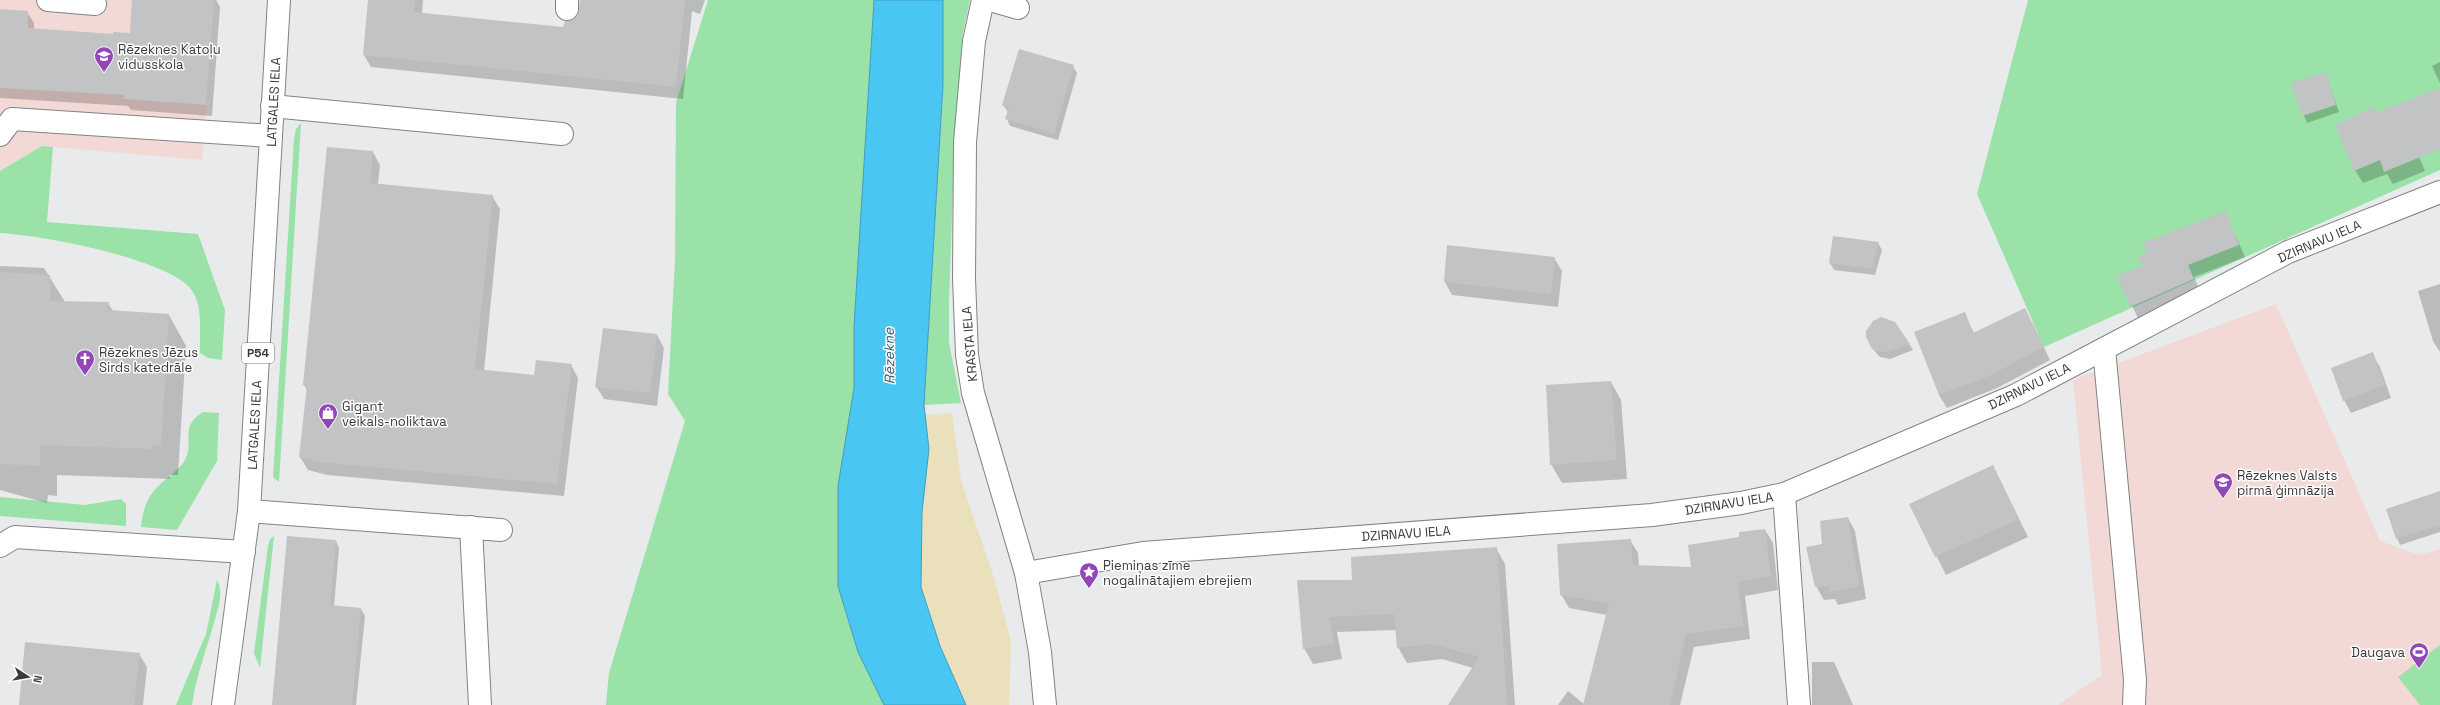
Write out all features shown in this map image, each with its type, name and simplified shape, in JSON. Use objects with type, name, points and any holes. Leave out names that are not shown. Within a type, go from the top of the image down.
[{"type":"street","points":[[48,0],[95,4]]},
{"type":"street","name":"LATGALES IELA","points":[[223,705],[244,552],[248,511],[279,0]]},
{"type":"street","name":"KRASTA IELA","points":[[983,0],[974,41],[965,142],[964,280],[967,355],[973,393],[1026,573],[1040,652],[1045,705]]},
{"type":"street","points":[[990,0],[1018,8]]},
{"type":"street","points":[[272,106],[562,134]]},
{"type":"street","points":[[0,135],[12,119],[271,136]]},
{"type":"street","name":"DZIRNAVU IELA","points":[[1026,573],[1143,553],[1652,514],[1741,504],[1784,494],[2016,395],[2288,252],[2440,192]]},
{"type":"street","points":[[2104,349],[2135,680],[2134,705]]},
{"type":"street","points":[[1784,494],[1799,705]]},
{"type":"street","points":[[248,511],[501,530]]},
{"type":"street","points":[[471,527],[480,705]]},
{"type":"street","points":[[0,546],[15,537],[244,552]]},
{"type":"shaded area","name":"Rēzeknes Katoļu vidusskola","points":[[0,0],[214,0],[202,160],[42,146],[0,171]]},
{"type":"shaded area","name":"Rēzeknes Valsts pirmā ģimnāzija","points":[[2276,304],[2380,541],[2419,555],[2440,549],[2440,705],[2058,705],[2102,675],[2073,380]]},
{"type":"green space","points":[[708,0],[874,0],[854,327],[854,388],[838,486],[838,586],[858,652],[884,705],[606,705],[609,673],[685,421],[668,394],[675,259],[676,103]]},
{"type":"green space","points":[[943,0],[970,0],[963,32],[955,132],[949,301],[949,343],[961,403],[924,405],[943,84]]},
{"type":"green space","points":[[2028,0],[2440,0],[2440,170],[2044,347],[1977,194]]},
{"type":"green space","points":[[301,123],[279,482],[273,477],[294,139],[296,129]]},
{"type":"green space","points":[[42,146],[53,147],[47,222],[198,234],[225,310],[222,360],[208,358],[200,353],[200,319],[197,302],[190,288],[176,277],[155,267],[100,250],[43,238],[0,233],[0,171]]},
{"type":"green space","points":[[203,412],[219,413],[217,461],[177,530],[141,527],[144,510],[149,498],[157,487],[178,469],[185,460],[189,447],[189,429],[195,418]]},
{"type":"green space","points":[[0,497],[85,505],[121,499],[126,504],[126,526],[0,516]]},
{"type":"green space","points":[[274,536],[260,668],[254,653],[268,546],[270,539]]},
{"type":"green space","points":[[217,580],[220,589],[220,601],[197,679],[192,705],[176,705],[206,634]]},
{"type":"green space","points":[[2440,645],[2440,705],[2420,705],[2398,677]]},
{"type":"sand","points":[[952,413],[961,480],[993,575],[1011,641],[1009,705],[966,705],[940,646],[921,587],[922,512],[929,449],[925,415]]},
{"type":"water","name":"Rēzekne","points":[[874,0],[943,0],[943,84],[924,405],[929,449],[922,512],[921,587],[940,646],[966,705],[884,705],[858,652],[838,586],[838,486],[854,388],[854,327]]},
{"type":"building","points":[[132,0],[214,0],[206,105],[123,99],[125,95],[0,88],[0,9],[28,11],[28,28],[113,34],[113,32],[130,33]]},
{"type":"building","points":[[368,0],[415,0],[414,12],[563,27],[565,21],[573,20],[578,16],[580,0],[685,0],[676,87],[363,55]]},
{"type":"building","points":[[1019,49],[1074,65],[1054,134],[1005,119],[1009,107],[1002,105]]},
{"type":"building","points":[[2326,72],[2336,105],[2302,116],[2291,83]]},
{"type":"building","points":[[2440,88],[2440,149],[2384,172],[2380,160],[2354,171],[2335,125],[2371,108],[2378,112]]},
{"type":"building","points":[[327,147],[373,151],[370,183],[493,195],[475,369],[534,375],[536,360],[572,364],[557,484],[319,462],[299,457],[307,385],[303,385]]},
{"type":"building","points":[[2226,211],[2239,245],[2188,265],[2194,279],[2130,307],[2117,276],[2142,266],[2138,257],[2147,252],[2143,243]]},
{"type":"building","points":[[1833,236],[1879,242],[1872,269],[1829,263]]},
{"type":"building","points":[[1447,245],[1555,257],[1551,294],[1444,282]]},
{"type":"building","name":"Rēzeknes Jēzus Sirds katedrāle","points":[[0,272],[50,275],[50,301],[109,302],[108,310],[169,314],[161,446],[153,445],[153,449],[40,445],[40,466],[0,464]]},
{"type":"building","points":[[2025,308],[2044,347],[1989,376],[1939,395],[1914,332],[1965,312],[1973,333]]},
{"type":"building","points":[[1881,317],[1895,322],[1910,344],[1886,352],[1875,351],[1871,347],[1866,337],[1866,331],[1873,321]]},
{"type":"building","points":[[603,328],[657,334],[650,393],[595,387]]},
{"type":"building","points":[[2373,352],[2385,385],[2343,401],[2331,368]]},
{"type":"building","points":[[1611,381],[1617,460],[1550,465],[1546,385]]},
{"type":"building","points":[[1993,465],[2019,519],[1935,557],[1909,504]]},
{"type":"building","points":[[2440,491],[2440,525],[2396,539],[2386,509]]},
{"type":"building","points":[[1848,517],[1859,586],[1830,592],[1829,586],[1815,587],[1806,547],[1822,544],[1820,521]]},
{"type":"building","points":[[1765,529],[1771,576],[1738,582],[1743,626],[1686,634],[1670,705],[1583,705],[1609,603],[1560,595],[1557,544],[1631,539],[1633,565],[1691,567],[1688,545],[1739,537],[1739,532]]},
{"type":"building","points":[[287,536],[336,540],[330,605],[361,608],[352,705],[272,705]]},
{"type":"building","points":[[1497,547],[1507,705],[1448,705],[1479,657],[1432,644],[1397,648],[1394,614],[1329,617],[1334,644],[1303,649],[1297,580],[1352,580],[1351,557]]},
{"type":"building","points":[[25,642],[140,653],[134,705],[19,705]]},
{"type":"place","name":"Rēzeknes Katoļu vidusskola","points":[[104,73]]},
{"type":"place","name":"Rēzeknes Jēzus Sirds katedrāle","points":[[85,376]]},
{"type":"place","name":"Gigant veikals-noliktava","points":[[328,430]]},
{"type":"place","name":"Rēzeknes Valsts pirmā ģimnāzija","points":[[2223,499]]},
{"type":"place","name":"Piemiņas zīme nogalinātajiem ebrejiem","points":[[1089,589]]},
{"type":"place","name":"Daugava","points":[[2419,669]]}]
